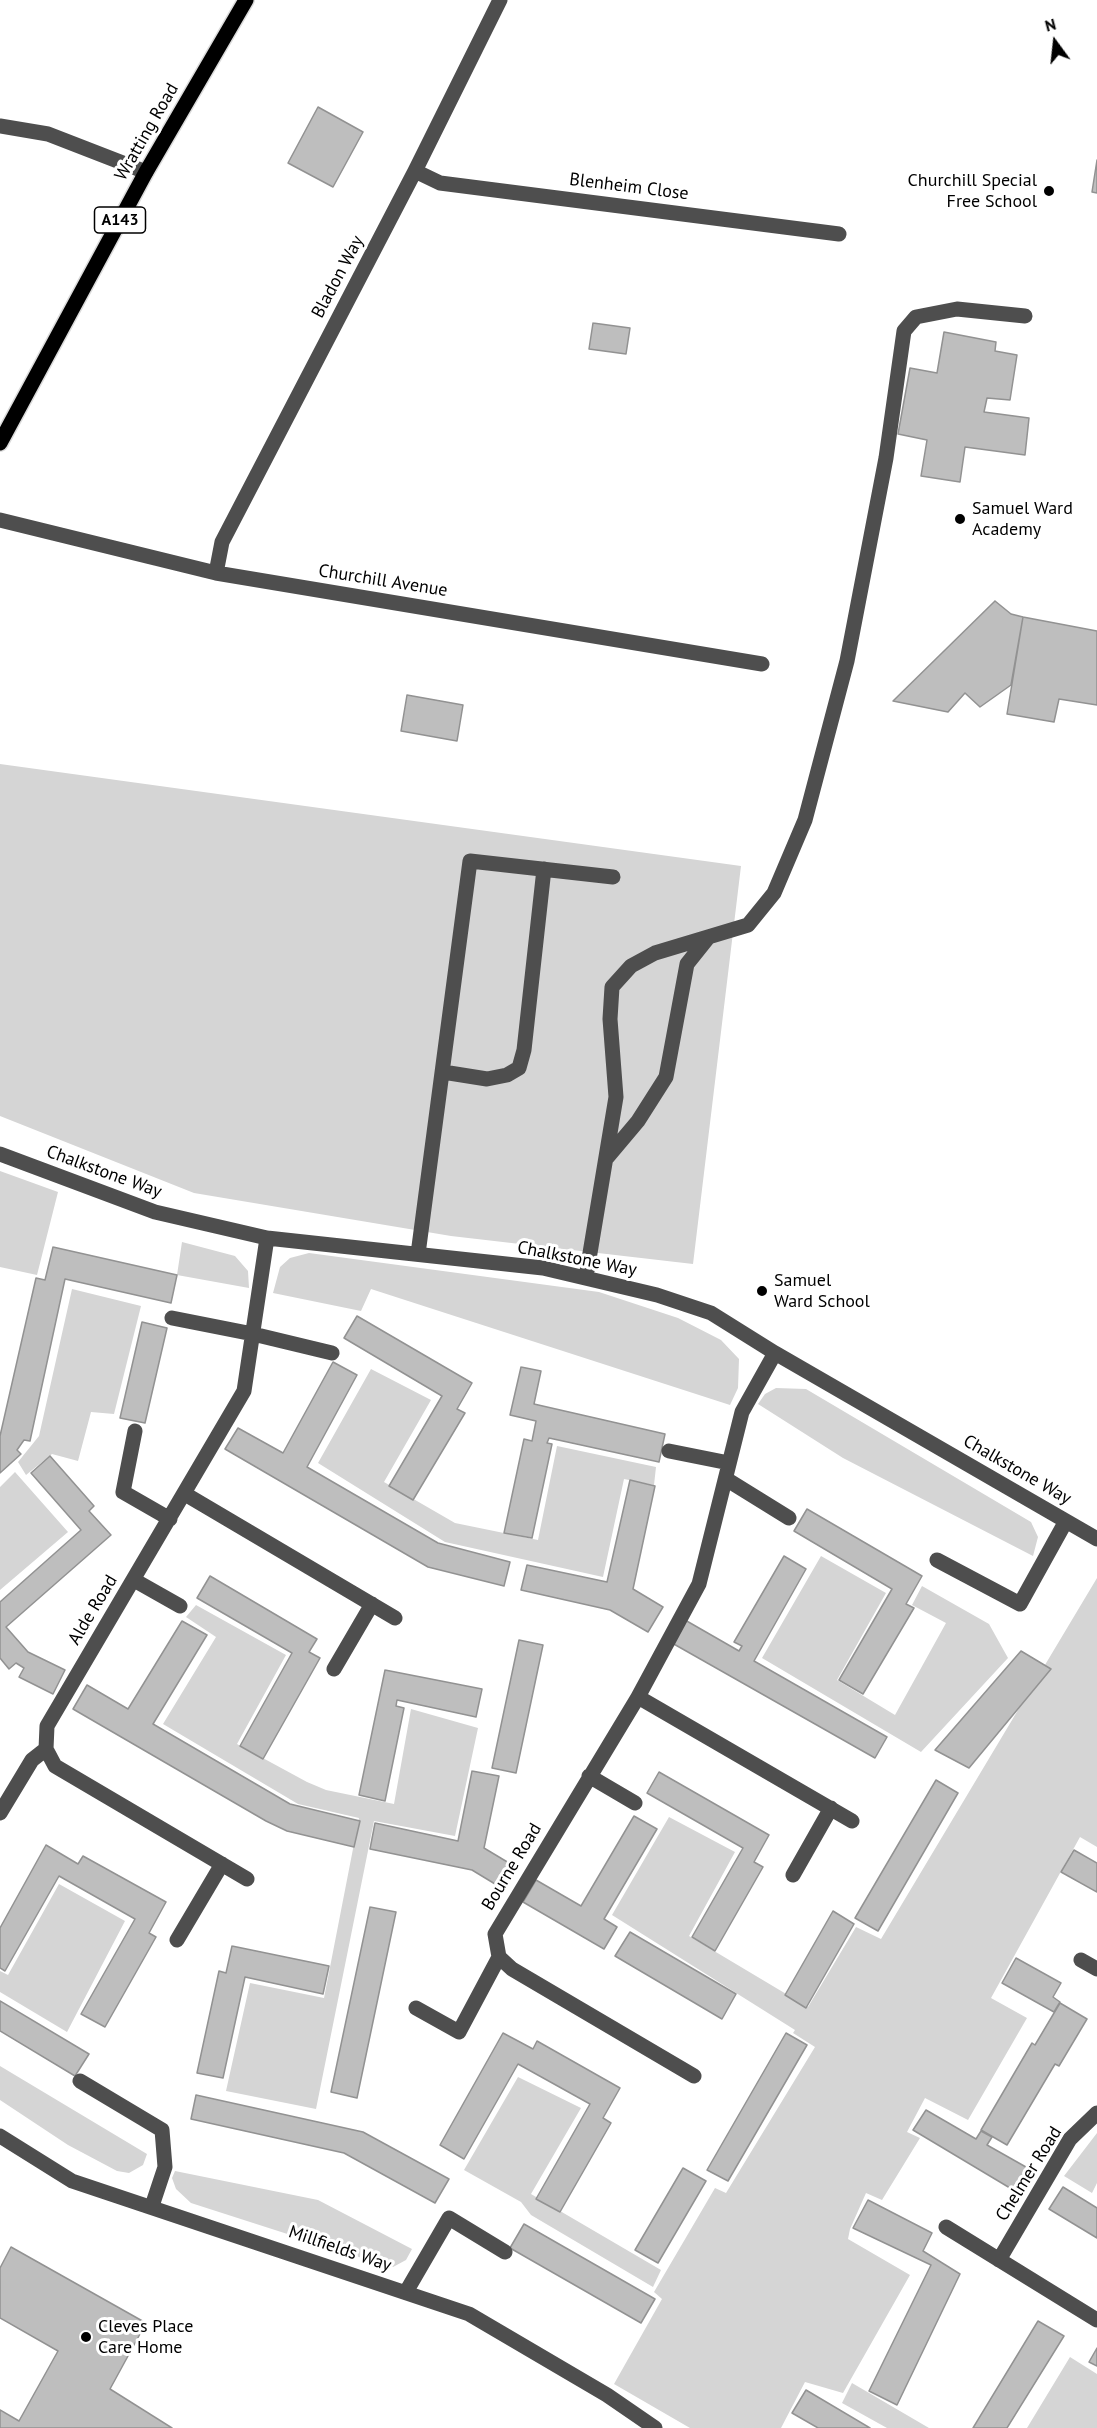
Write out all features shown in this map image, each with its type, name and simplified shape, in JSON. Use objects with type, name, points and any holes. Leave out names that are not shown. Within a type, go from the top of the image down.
[{"type":"main road","name":"Wratting Road","points":[[0,443],[146,172],[246,0]]},
{"type":"street","name":"Bladon Way","points":[[216,573],[222,542],[415,171],[500,0]]},
{"type":"street","points":[[0,126],[48,134],[146,172]]},
{"type":"street","name":"Blenheim Close","points":[[415,171],[440,183],[839,234]]},
{"type":"street","points":[[586,1277],[616,1097],[610,1019],[612,987],[631,966],[655,953],[748,926],[774,893],[805,820],[848,661],[886,458],[904,331],[916,317],[957,309],[1025,316]]},
{"type":"street","name":"Churchill Avenue","points":[[0,520],[216,573],[762,664]]},
{"type":"street","points":[[418,1254],[470,861],[613,877]]},
{"type":"street","points":[[443,1072],[487,1079],[507,1076],[519,1068],[524,1050],[544,869]]},
{"type":"street","points":[[606,1159],[638,1121],[666,1077],[687,964],[707,939]]},
{"type":"street","name":"Chalkstone Way","points":[[0,1154],[155,1212],[267,1238],[543,1269],[586,1277],[711,1313],[775,1353],[1097,1539]]},
{"type":"street","name":"Alde Road","points":[[46,1749],[47,1726],[185,1494],[243,1391],[267,1238]]},
{"type":"street","points":[[172,1318],[332,1353]]},
{"type":"street","name":"Bourne Road","points":[[499,1957],[495,1934],[638,1697],[699,1584],[742,1413],[775,1353]]},
{"type":"street","points":[[135,1431],[123,1492],[170,1519]]},
{"type":"street","points":[[669,1451],[728,1471],[789,1518]]},
{"type":"street","points":[[185,1494],[395,1618]]},
{"type":"street","points":[[937,1560],[1020,1604],[1065,1521]]},
{"type":"street","points":[[134,1580],[180,1606]]},
{"type":"street","points":[[334,1670],[372,1604]]},
{"type":"street","points":[[638,1697],[852,1821]]},
{"type":"street","points":[[0,1813],[32,1760],[46,1749],[55,1766],[247,1879]]},
{"type":"street","points":[[590,1776],[635,1803]]},
{"type":"street","points":[[793,1875],[831,1808]]},
{"type":"street","points":[[177,1940],[222,1864]]},
{"type":"street","points":[[416,2008],[459,2032],[499,1957],[512,1969],[694,2076]]},
{"type":"street","points":[[1081,1959],[1097,1969]]},
{"type":"street","points":[[80,2081],[162,2130],[165,2167],[152,2206]]},
{"type":"street","name":"Chelmer Road","points":[[999,2259],[1070,2139],[1097,2113]]},
{"type":"street","name":"Millfields Way","points":[[0,2136],[72,2181],[469,2314],[607,2395],[655,2428]]},
{"type":"street","points":[[406,2292],[449,2218],[505,2252]]},
{"type":"street","points":[[946,2227],[1097,2320]]},
{"type":"shaded area","points":[[0,764],[741,866],[693,1264],[451,1236],[194,1193],[0,1116]]},
{"type":"shaded area","points":[[0,1171],[58,1192],[37,1275],[0,1267]]},
{"type":"shaded area","points":[[182,1242],[235,1256],[248,1271],[249,1288],[177,1275]]},
{"type":"shaded area","points":[[309,1253],[599,1292],[678,1318],[721,1340],[739,1359],[738,1388],[730,1405],[371,1289],[361,1311],[273,1293],[280,1267],[290,1258]]},
{"type":"shaded area","points":[[72,1289],[141,1306],[114,1414],[91,1412],[78,1461],[52,1454],[26,1475],[18,1462],[39,1436]]},
{"type":"shaded area","points":[[371,1369],[431,1400],[384,1482],[455,1523],[538,1540],[557,1446],[656,1467],[654,1485],[624,1479],[603,1577],[445,1542],[318,1463]]},
{"type":"shaded area","points":[[776,1388],[806,1389],[1031,1522],[1038,1537],[1033,1556],[843,1458],[758,1404],[765,1394]]},
{"type":"shaded area","points":[[15,1472],[68,1532],[0,1590],[0,1487]]},
{"type":"shaded area","points":[[821,1556],[886,1593],[837,1680],[895,1715],[946,1623],[912,1605],[922,1586],[989,1624],[1008,1658],[921,1752],[762,1658]]},
{"type":"shaded area","points":[[1097,1578],[1097,1847],[1080,1837],[991,1998],[1027,2018],[968,2120],[925,2098],[907,2132],[920,2138],[882,2200],[866,2193],[850,2229],[848,2239],[910,2275],[843,2393],[805,2382],[781,2428],[690,2428],[614,2384],[662,2299],[654,2292],[715,2188],[726,2193],[815,2047],[793,2033],[795,2030],[612,1915],[669,1817],[735,1852],[689,1936],[808,2007],[856,1927],[881,1939]]},
{"type":"shaded area","points":[[196,1605],[286,1655],[237,1744],[307,1782],[326,1790],[394,1804],[411,1709],[478,1728],[455,1836],[374,1821],[316,2109],[226,2091],[250,1983],[324,1998],[359,1818],[298,1804],[163,1724],[216,1637],[186,1617]]},
{"type":"shaded area","points":[[59,1884],[125,1921],[67,2032],[0,1992],[0,1971],[8,1975]]},
{"type":"shaded area","points":[[0,2066],[147,2154],[143,2165],[129,2173],[117,2171],[68,2145],[0,2100]]},
{"type":"shaded area","points":[[518,2077],[581,2108],[531,2194],[661,2270],[653,2287],[531,2215],[521,2202],[464,2170]]},
{"type":"shaded area","points":[[1097,2133],[1097,2183],[1092,2193],[1064,2176]]},
{"type":"shaded area","points":[[175,2171],[318,2200],[412,2249],[406,2260],[393,2267],[387,2266],[191,2203],[176,2189],[172,2178]]},
{"type":"shaded area","points":[[1070,2357],[1097,2374],[1097,2428],[1027,2428]]},
{"type":"shaded area","points":[[852,2383],[929,2428],[887,2428],[842,2403]]},
{"type":"building","points":[[318,107],[363,132],[333,187],[288,163]]},
{"type":"building","points":[[1097,160],[1097,193],[1092,192]]},
{"type":"building","points":[[593,323],[630,328],[626,354],[589,349]]},
{"type":"building","points":[[944,332],[996,342],[995,351],[1017,355],[1010,400],[987,398],[984,412],[1029,418],[1025,455],[965,447],[960,482],[921,476],[927,440],[898,434],[910,368],[937,373]]},
{"type":"building","points":[[995,601],[1011,614],[1023,617],[1011,685],[980,707],[965,693],[948,712],[893,701]]},
{"type":"building","points":[[1023,617],[1097,631],[1097,705],[1059,699],[1054,722],[1007,714]]},
{"type":"building","points":[[407,695],[463,705],[457,741],[401,731]]},
{"type":"building","points":[[53,1247],[177,1275],[171,1303],[65,1279],[30,1441],[24,1440],[17,1450],[21,1454],[0,1473],[0,1436],[36,1278],[45,1280]]},
{"type":"building","points":[[357,1316],[472,1383],[457,1409],[465,1413],[413,1500],[389,1486],[442,1396],[344,1338]]},
{"type":"building","points":[[142,1322],[167,1328],[145,1423],[120,1418]]},
{"type":"building","points":[[333,1362],[357,1375],[307,1467],[438,1543],[510,1562],[504,1586],[428,1567],[225,1449],[238,1428],[283,1453]]},
{"type":"building","points":[[521,1367],[541,1371],[534,1404],[665,1434],[659,1462],[549,1438],[547,1443],[552,1444],[532,1538],[504,1533],[524,1439],[532,1441],[536,1421],[510,1415]]},
{"type":"building","points":[[50,1456],[94,1506],[89,1511],[111,1535],[6,1627],[28,1652],[65,1670],[53,1694],[19,1677],[24,1668],[16,1663],[9,1669],[0,1658],[0,1602],[81,1530],[31,1473]]},
{"type":"building","points":[[630,1480],[655,1486],[633,1589],[663,1607],[648,1632],[610,1610],[521,1590],[527,1565],[607,1582]]},
{"type":"building","points":[[807,1509],[922,1576],[906,1604],[914,1608],[863,1694],[839,1680],[892,1589],[794,1531]]},
{"type":"building","points":[[784,1556],[806,1569],[754,1661],[887,1737],[875,1758],[672,1643],[685,1620],[739,1651],[742,1646],[734,1642]]},
{"type":"building","points":[[210,1576],[317,1639],[309,1652],[320,1658],[263,1759],[240,1746],[292,1653],[197,1598]]},
{"type":"building","points":[[182,1621],[207,1635],[153,1724],[290,1804],[360,1821],[354,1847],[287,1831],[266,1821],[73,1709],[87,1685],[128,1709]]},
{"type":"building","points":[[519,1640],[543,1645],[516,1773],[492,1768]]},
{"type":"building","points":[[1021,1651],[1051,1669],[969,1768],[935,1750]]},
{"type":"building","points":[[385,1670],[482,1689],[476,1717],[397,1700],[396,1706],[404,1708],[385,1801],[359,1795]]},
{"type":"building","points":[[472,1771],[499,1776],[484,1848],[514,1866],[500,1887],[472,1870],[370,1849],[375,1823],[458,1841]]},
{"type":"building","points":[[659,1772],[769,1835],[754,1862],[763,1867],[715,1951],[692,1937],[743,1848],[647,1793]]},
{"type":"building","points":[[936,1780],[958,1793],[878,1931],[855,1918]]},
{"type":"building","points":[[634,1816],[657,1829],[604,1919],[617,1927],[604,1949],[523,1902],[536,1880],[581,1906]]},
{"type":"building","points":[[46,1845],[78,1864],[83,1856],[166,1902],[149,1933],[156,1937],[105,2027],[81,2014],[135,1919],[59,1876],[5,1971],[0,1968],[0,1928]]},
{"type":"building","points":[[1074,1850],[1097,1863],[1097,1892],[1061,1872]]},
{"type":"building","points":[[370,1907],[396,1912],[357,2098],[331,2092]]},
{"type":"building","points":[[833,1911],[854,1924],[806,2008],[785,1995]]},
{"type":"building","points":[[630,1932],[736,1994],[722,2019],[615,1956]]},
{"type":"building","points":[[232,1946],[329,1966],[323,1994],[245,1977],[223,2078],[197,2073],[219,1971],[226,1973]]},
{"type":"building","points":[[1016,1958],[1061,1983],[1053,1997],[1060,2002],[1054,2012],[1002,1983]]},
{"type":"building","points":[[0,2001],[89,2054],[75,2076],[0,2031]]},
{"type":"building","points":[[1060,2003],[1087,2019],[1059,2066],[1055,2064],[1007,2145],[981,2130],[1032,2043],[1035,2045]]},
{"type":"building","points":[[503,2033],[533,2049],[537,2041],[620,2088],[603,2118],[611,2123],[560,2212],[536,2199],[590,2104],[518,2064],[464,2159],[440,2145]]},
{"type":"building","points":[[786,2033],[807,2045],[728,2181],[707,2170]]},
{"type":"building","points":[[196,2095],[363,2132],[449,2179],[435,2203],[344,2153],[191,2119]]},
{"type":"building","points":[[926,2110],[976,2139],[981,2131],[992,2137],[987,2145],[1033,2171],[1020,2194],[913,2130]]},
{"type":"building","points":[[683,2168],[706,2181],[658,2263],[635,2250]]},
{"type":"building","points":[[1063,2187],[1097,2208],[1097,2238],[1049,2209]]},
{"type":"building","points":[[868,2200],[932,2233],[923,2251],[960,2274],[897,2405],[869,2391],[931,2265],[853,2228]]},
{"type":"building","points":[[524,2224],[655,2299],[641,2323],[510,2248]]},
{"type":"building","name":"Cleves Place Care Home","points":[[11,2247],[146,2323],[110,2389],[172,2428],[0,2428],[0,2410],[19,2421],[58,2351],[0,2318],[0,2268]]},
{"type":"building","points":[[1038,2321],[1064,2336],[1007,2428],[973,2428]]},
{"type":"building","points":[[1097,2348],[1097,2366],[1089,2362]]},
{"type":"building","points":[[806,2390],[870,2428],[818,2428],[792,2413]]},
{"type":"place","name":"Churchill Special Free School","points":[[1049,191]]},
{"type":"place","name":"Samuel Ward Academy","points":[[960,519]]},
{"type":"place","name":"Samuel Ward School","points":[[762,1291]]},
{"type":"place","name":"Cleves Place Care Home","points":[[86,2337]]}]
